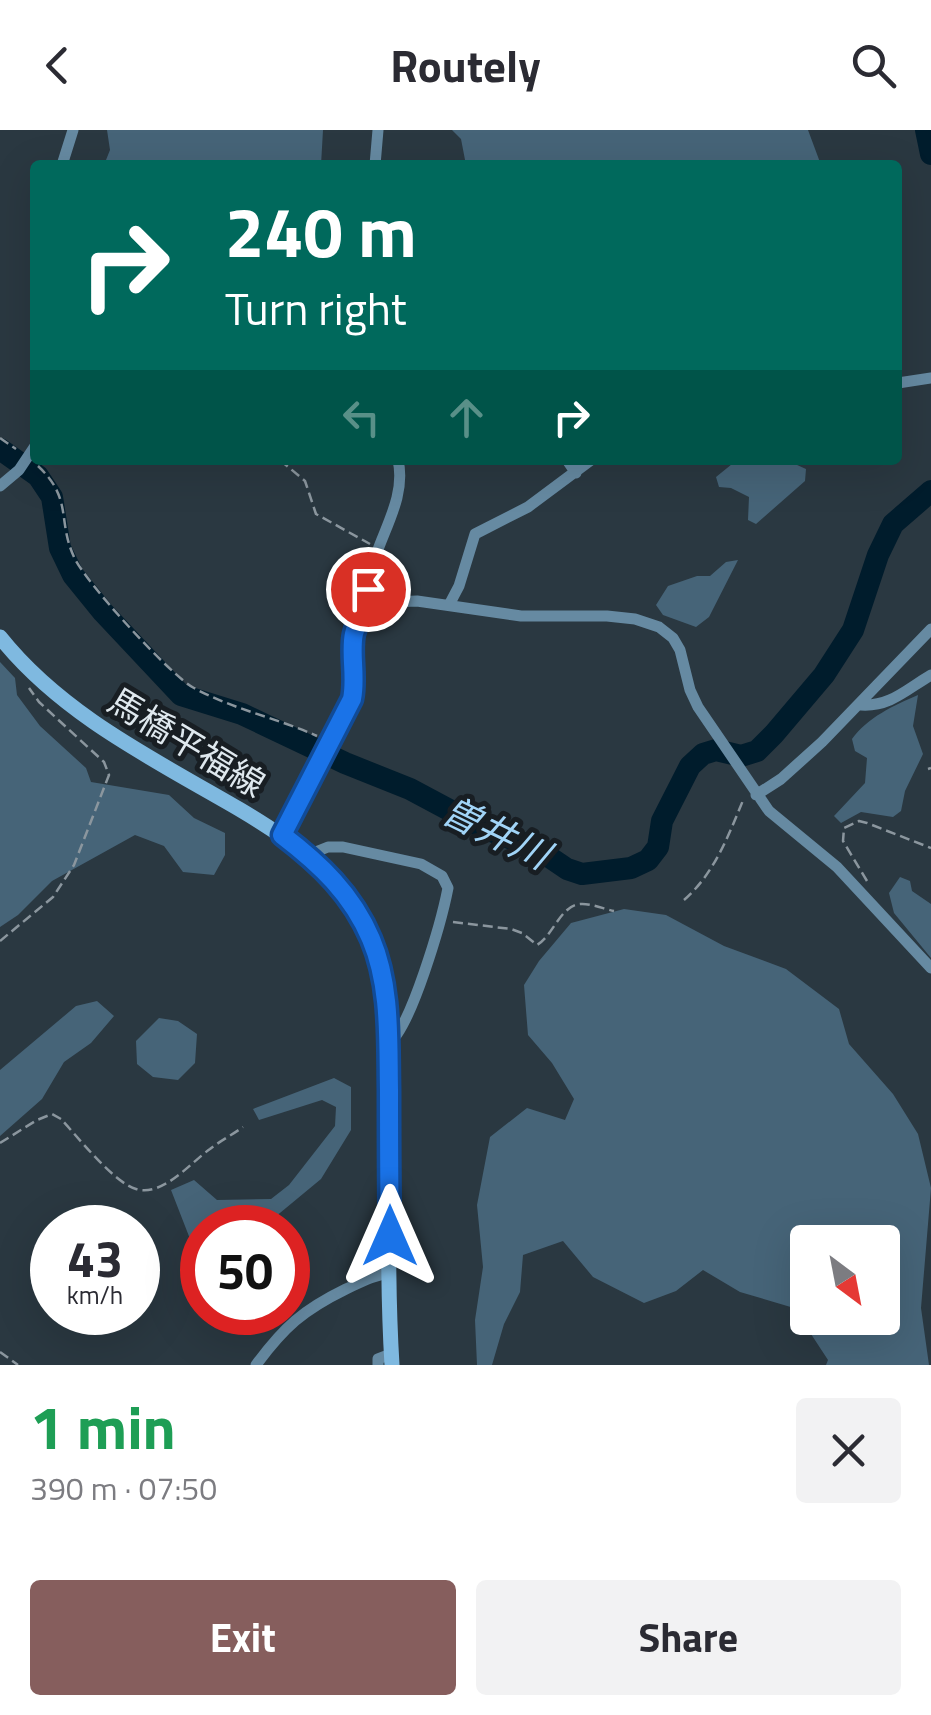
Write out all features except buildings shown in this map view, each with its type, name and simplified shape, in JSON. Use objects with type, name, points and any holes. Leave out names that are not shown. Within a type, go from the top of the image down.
[{"type":"main road","name":"馬橋平福線","points":[[0,637],[28,668],[93,723],[308,854],[344,892],[371,938],[383,982],[388,1044],[392,1359]]},
{"type":"street","points":[[64,160],[73,130]]},
{"type":"street","points":[[375,160],[378,130]]},
{"type":"street","points":[[902,382],[931,378]]},
{"type":"street","points":[[0,486],[26,458]]},
{"type":"street","points":[[371,609],[368,589],[398,497],[399,465]]},
{"type":"street","points":[[570,465],[576,473]]},
{"type":"street","points":[[448,605],[459,586],[474,534],[528,507],[585,465]]},
{"type":"street","points":[[282,835],[324,760],[352,699],[356,679],[353,632],[358,618],[371,609],[404,601],[522,616],[636,619],[659,627],[673,638],[690,690],[769,811],[837,868],[931,968]]},
{"type":"street","points":[[754,792],[781,779],[861,705],[931,629]]},
{"type":"street","points":[[861,705],[892,701],[931,676]]},
{"type":"street","points":[[308,854],[342,847],[433,869],[448,888],[411,1008],[397,1038],[388,1044]]},
{"type":"street","points":[[256,1365],[278,1335],[312,1306],[375,1274],[390,1273]]},
{"type":"street","points":[[378,1365],[378,1359],[392,1359]]},
{"type":"path","points":[[0,438],[26,458]]},
{"type":"path","points":[[33,465],[59,490],[74,558],[180,678],[203,693],[276,718],[331,745]]},
{"type":"path","points":[[286,465],[306,481],[316,514],[380,550]]},
{"type":"path","points":[[0,941],[53,897],[64,881],[74,865],[109,774],[104,762],[38,702],[26,679],[28,668]]},
{"type":"path","points":[[684,900],[696,890],[720,854],[744,798],[754,792]]},
{"type":"path","points":[[865,896],[869,886],[843,842],[844,828],[859,821],[868,822],[931,848]]},
{"type":"path","points":[[439,920],[511,929],[522,932],[537,946],[568,909],[580,904],[614,911]]},
{"type":"path","points":[[0,1143],[52,1114],[61,1118],[120,1179],[137,1190],[157,1188],[172,1180],[243,1127]]},
{"type":"path","points":[[0,1352],[18,1365]]},
{"type":"shaded area","points":[[107,130],[323,130],[321,160],[106,160],[110,150]]},
{"type":"shaded area","points":[[452,130],[808,130],[819,160],[465,160],[461,139]]},
{"type":"shaded area","points":[[731,465],[797,465],[806,469],[805,481],[756,524],[748,520],[749,497],[719,487],[716,477]]},
{"type":"shaded area","points":[[738,560],[709,617],[696,627],[663,615],[656,605],[668,586],[697,576],[710,576],[726,562]]},
{"type":"shaded area","points":[[0,662],[15,678],[17,695],[40,726],[86,768],[91,782],[169,795],[194,818],[225,833],[225,855],[214,875],[183,872],[164,846],[135,835],[52,881],[0,927]]},
{"type":"shaded area","points":[[918,695],[913,726],[923,754],[905,791],[901,811],[893,817],[861,812],[841,823],[834,816],[865,783],[867,758],[855,751],[852,739],[873,718]]},
{"type":"shaded area","points":[[900,877],[910,881],[912,891],[931,904],[931,958],[894,913],[889,893]]},
{"type":"shaded area","points":[[624,909],[666,915],[724,946],[786,969],[839,1009],[849,1044],[893,1094],[918,1134],[931,1188],[921,1308],[929,1365],[826,1365],[828,1360],[812,1335],[900,1335],[900,1225],[790,1225],[790,1307],[740,1292],[703,1270],[676,1291],[644,1303],[593,1277],[563,1241],[523,1255],[520,1292],[504,1324],[492,1365],[477,1365],[475,1320],[483,1267],[477,1205],[490,1137],[527,1108],[565,1120],[574,1099],[552,1063],[528,1035],[524,985],[571,923]]},
{"type":"shaded area","points":[[97,1001],[114,1016],[91,1043],[64,1062],[42,1099],[0,1136],[0,1070],[76,1006]]},
{"type":"shaded area","points":[[159,1018],[178,1021],[197,1034],[195,1063],[178,1080],[153,1077],[137,1064],[136,1041]]},
{"type":"shaded area","points":[[334,1078],[351,1087],[351,1130],[321,1179],[290,1205],[180,1205],[180,1213],[171,1190],[194,1180],[217,1200],[271,1199],[289,1185],[335,1126],[336,1107],[322,1100],[259,1120],[253,1109]]},
{"type":"waterway","name":"曽井川","points":[[926,130],[931,154]]},
{"type":"waterway","name":"曽井川","points":[[0,449],[38,476],[52,497],[60,548],[73,575],[181,695],[242,714],[410,789],[483,828],[536,848],[567,869],[582,874],[631,868],[648,860],[658,847],[662,821],[690,766],[703,754],[716,750],[741,756],[757,751],[774,734],[824,675],[853,630],[878,555],[893,524],[931,491]]},
{"type":"route","points":[[368,589],[371,609],[358,618],[353,632],[356,679],[352,699],[324,760],[282,835],[308,854],[344,892],[376,951],[388,1026],[390,1236]]}]
